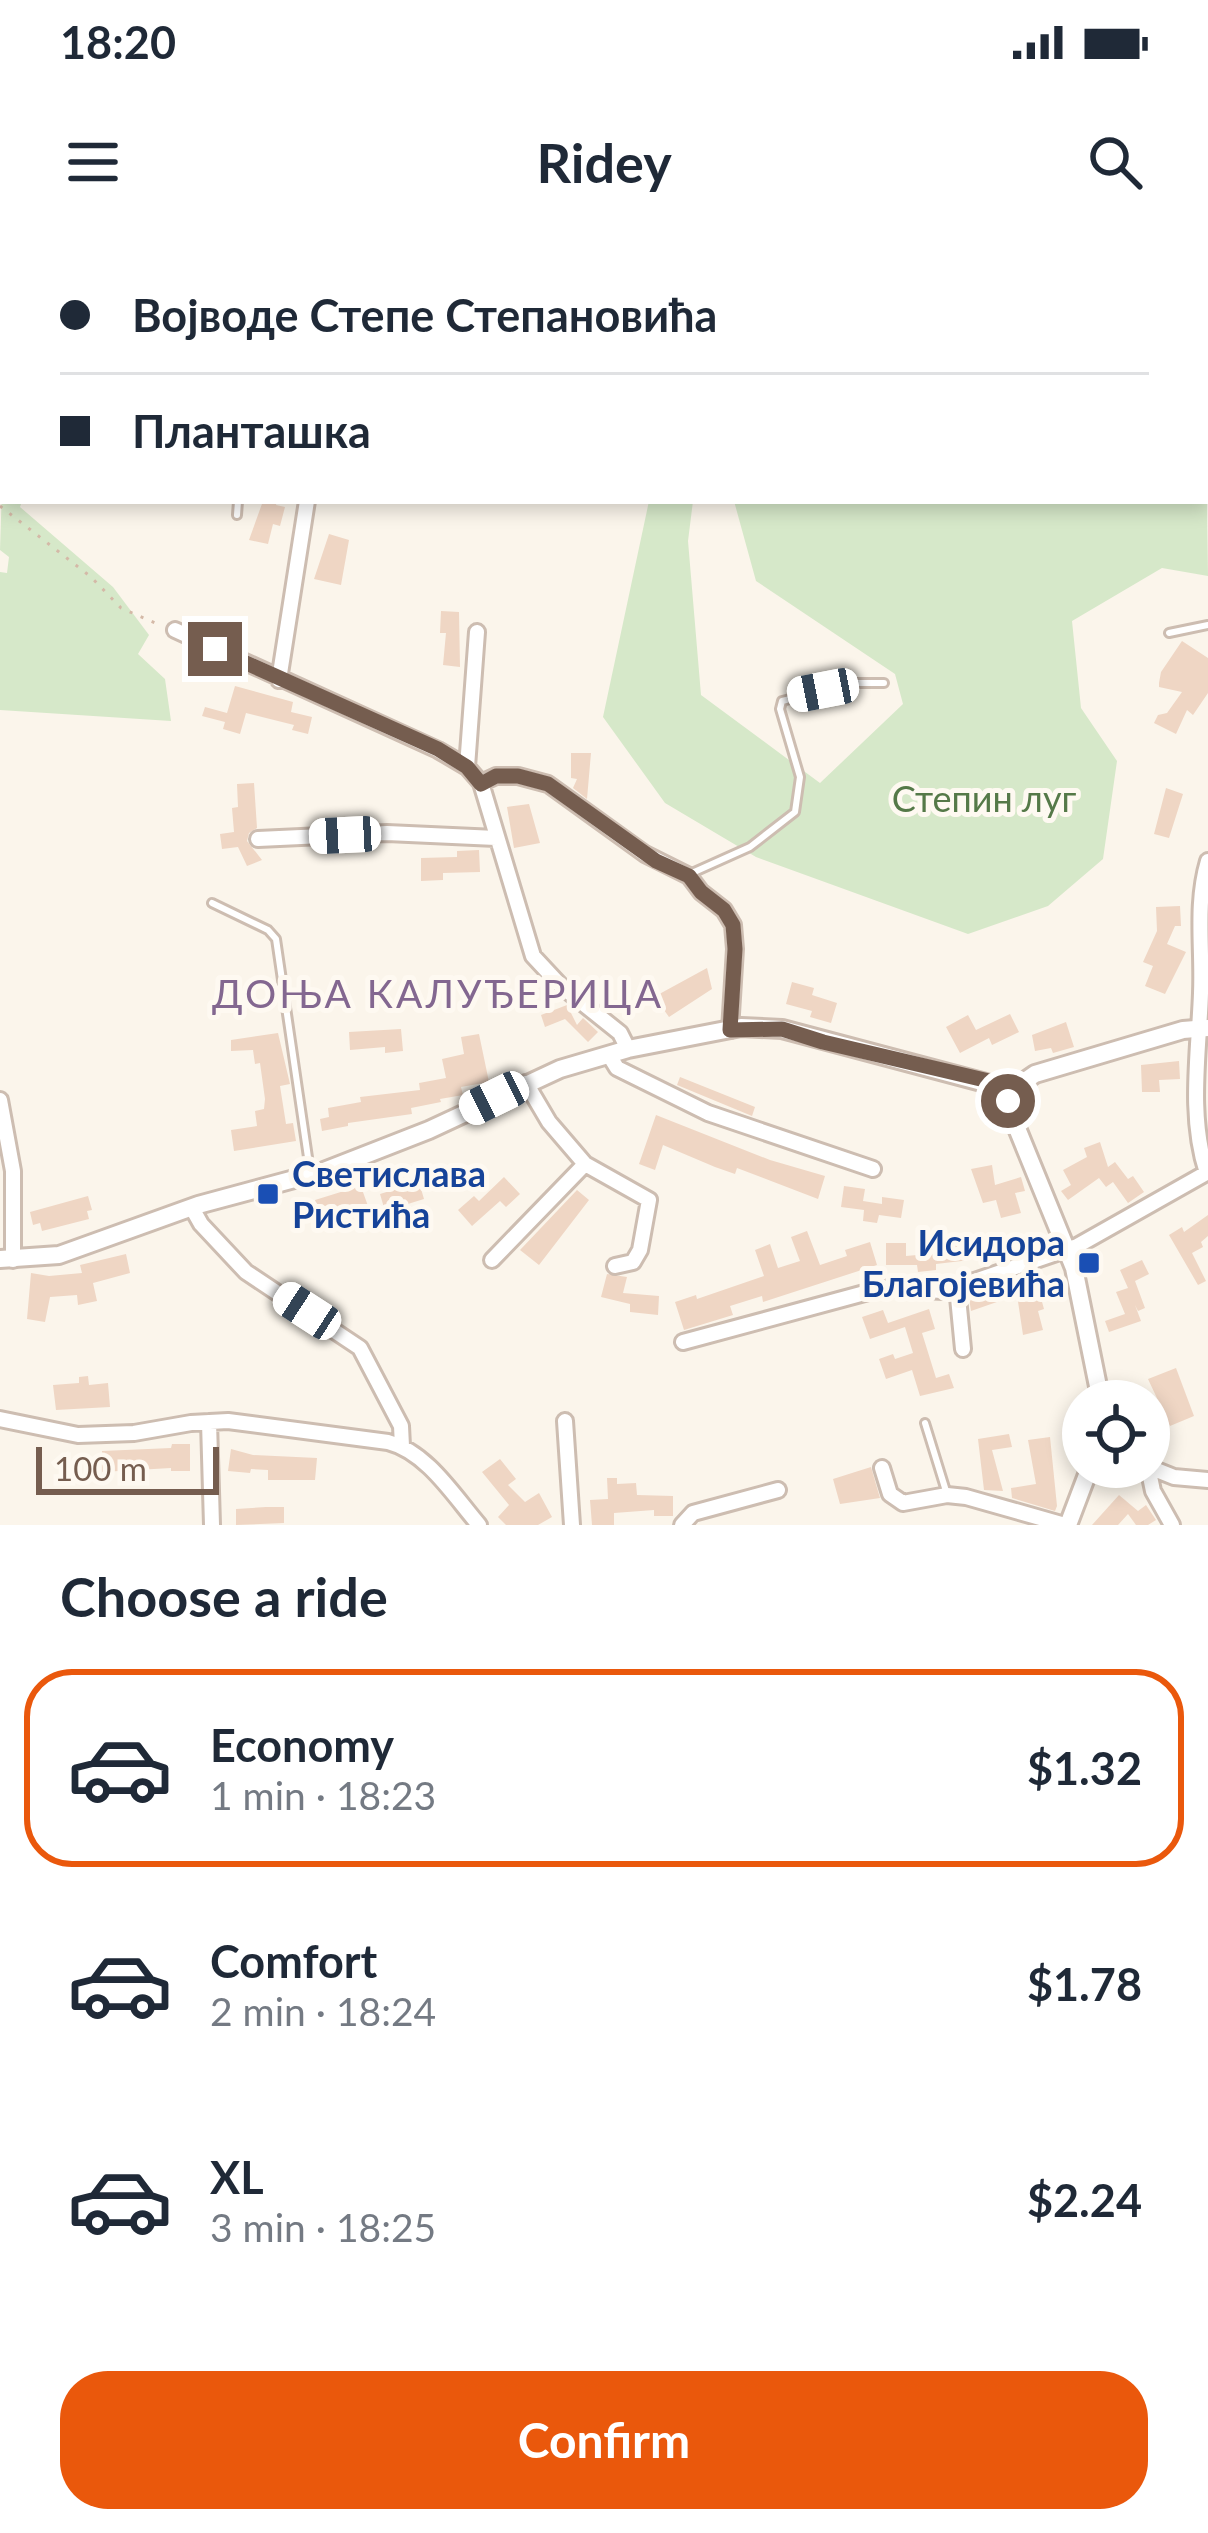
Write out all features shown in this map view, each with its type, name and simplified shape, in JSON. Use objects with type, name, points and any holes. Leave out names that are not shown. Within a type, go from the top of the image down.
[{"type":"street","points":[[279,680],[307,504]]},
{"type":"street","points":[[175,630],[438,749],[467,767],[481,784],[533,956],[560,985],[620,1033],[628,1049]]},
{"type":"street","points":[[467,767],[477,632]]},
{"type":"street","points":[[481,784],[496,776],[548,784],[656,861],[689,876],[724,910],[733,925],[730,1030]]},
{"type":"street","points":[[258,839],[388,833],[496,838]]},
{"type":"street","points":[[683,1342],[883,1288],[934,1291],[958,1287],[1067,1249],[1207,1173],[1198,1105],[1204,1028],[1199,895],[1208,861]]},
{"type":"street","points":[[1097,1380],[1079,1285],[1008,1105],[1012,1090],[1035,1074],[1204,1028]]},
{"type":"street","points":[[0,1100],[14,1171],[6,1259],[74,1251],[192,1208],[376,1153],[526,1083],[609,1055],[730,1030],[782,1029],[1012,1090]]},
{"type":"street","points":[[609,1055],[616,1068],[708,1113],[873,1169]]},
{"type":"street","points":[[526,1083],[549,1122],[585,1164],[650,1200],[640,1250],[633,1262],[615,1266]]},
{"type":"street","points":[[492,1260],[585,1164]]},
{"type":"street","points":[[192,1208],[246,1271],[360,1348],[401,1426],[402,1446]]},
{"type":"street","points":[[958,1287],[963,1349]]},
{"type":"street","points":[[0,1419],[105,1436],[209,1422],[402,1446],[422,1460],[478,1525]]},
{"type":"street","points":[[565,1420],[572,1525]]},
{"type":"street","points":[[209,1422],[212,1525]]},
{"type":"street","points":[[882,1468],[896,1501],[947,1495],[985,1500],[1067,1525],[1082,1488]]},
{"type":"street","points":[[1170,1475],[1208,1480]]},
{"type":"street","points":[[1152,1488],[1172,1525]]},
{"type":"street","points":[[682,1525],[693,1513],[778,1490]]},
{"type":"lane","points":[[237,514],[238,504]]},
{"type":"lane","points":[[1169,633],[1208,625]]},
{"type":"lane","points":[[689,876],[750,847],[796,812],[800,777],[780,709],[782,701],[857,683],[884,683]]},
{"type":"lane","points":[[212,903],[268,930],[276,939],[310,1174]]},
{"type":"lane","points":[[925,1423],[947,1495]]},
{"type":"path","points":[[0,506],[91,577],[126,611],[175,630]]},
{"type":"green space","points":[[1,504],[21,504],[113,587],[149,635],[138,654],[165,679],[171,721],[0,710],[0,572],[7,573],[9,557],[0,550]]},
{"type":"green space","name":"Степин луг","points":[[648,504],[693,504],[688,541],[701,695],[820,783],[903,704],[895,674],[756,581],[735,504],[1207,504],[1208,576],[1162,568],[1072,621],[1081,708],[1117,761],[1103,859],[1048,906],[968,934],[756,857],[665,803],[603,717]]},
{"type":"building","points":[[262,504],[285,507],[280,526],[273,524],[268,544],[249,540]]},
{"type":"building","points":[[329,534],[349,540],[341,585],[314,579]]},
{"type":"building","points":[[441,611],[459,612],[460,667],[443,665],[446,633],[440,633]]},
{"type":"building","points":[[1182,641],[1208,658],[1208,693],[1193,715],[1187,710],[1176,734],[1154,723],[1182,692],[1159,687],[1159,683]]},
{"type":"building","points":[[235,686],[293,702],[291,712],[312,717],[308,734],[292,730],[294,725],[246,713],[240,734],[223,729],[225,722],[202,716],[205,707],[227,713]]},
{"type":"building","points":[[571,753],[591,753],[587,799],[573,788],[577,779],[571,778]]},
{"type":"building","points":[[254,783],[257,828],[247,841],[262,860],[247,866],[238,847],[222,849],[220,834],[234,832],[237,784]]},
{"type":"building","points":[[1166,788],[1183,794],[1169,838],[1154,834]]},
{"type":"building","points":[[529,804],[540,843],[514,848],[507,807]]},
{"type":"building","points":[[479,850],[480,872],[443,873],[443,880],[421,881],[421,858],[457,857],[457,851]]},
{"type":"building","points":[[1180,906],[1181,926],[1175,926],[1167,944],[1186,952],[1165,994],[1145,986],[1153,966],[1143,962],[1157,931],[1156,907]]},
{"type":"building","points":[[707,968],[712,989],[669,1017],[661,1012],[652,998]]},
{"type":"building","points":[[792,982],[814,988],[812,995],[837,1003],[831,1023],[810,1017],[812,1011],[786,1004]]},
{"type":"building","points":[[567,1005],[577,1025],[583,1018],[598,1032],[588,1042],[565,1019],[545,1027],[541,1015]]},
{"type":"building","points":[[1010,1014],[1019,1032],[992,1045],[989,1038],[960,1053],[946,1027],[968,1015],[976,1030]]},
{"type":"building","points":[[1066,1022],[1074,1047],[1053,1053],[1051,1048],[1035,1051],[1032,1035]]},
{"type":"building","points":[[401,1029],[403,1051],[385,1053],[385,1047],[350,1050],[349,1032]]},
{"type":"building","points":[[278,1033],[290,1084],[280,1086],[286,1124],[293,1123],[296,1141],[234,1151],[231,1130],[257,1126],[255,1111],[264,1109],[265,1099],[260,1063],[255,1064],[253,1050],[231,1051],[231,1040]]},
{"type":"building","points":[[479,1034],[489,1082],[461,1087],[463,1095],[411,1108],[412,1114],[322,1131],[320,1119],[329,1117],[328,1108],[361,1102],[360,1097],[420,1090],[419,1083],[446,1078],[442,1059],[464,1054],[461,1037]]},
{"type":"building","points":[[1179,1061],[1180,1079],[1159,1080],[1160,1092],[1142,1092],[1141,1065]]},
{"type":"building","points":[[680,1077],[755,1107],[752,1116],[677,1085]]},
{"type":"building","points":[[656,1115],[770,1160],[825,1176],[818,1199],[737,1168],[735,1174],[663,1145],[655,1170],[639,1164]]},
{"type":"building","points":[[1100,1142],[1108,1167],[1115,1162],[1144,1192],[1128,1203],[1113,1182],[1106,1187],[1099,1178],[1068,1200],[1061,1191],[1071,1185],[1063,1170],[1087,1157],[1084,1148]]},
{"type":"building","points":[[992,1165],[995,1185],[1021,1177],[1025,1191],[1015,1193],[1021,1213],[1001,1218],[996,1200],[983,1203],[971,1169]]},
{"type":"building","points":[[504,1177],[520,1194],[506,1207],[500,1201],[472,1226],[458,1210],[474,1196],[479,1201]]},
{"type":"building","points":[[359,1181],[368,1206],[320,1217],[315,1200]]},
{"type":"building","points":[[419,1182],[424,1199],[385,1211],[380,1194]]},
{"type":"building","points":[[844,1186],[865,1189],[863,1201],[904,1200],[901,1218],[879,1215],[877,1223],[863,1221],[864,1210],[841,1207]]},
{"type":"building","points":[[577,1190],[589,1200],[539,1265],[520,1250]]},
{"type":"building","points":[[88,1196],[89,1219],[42,1231],[40,1223],[33,1225],[30,1212]]},
{"type":"building","points":[[1208,1215],[1208,1236],[1201,1242],[1203,1247],[1192,1253],[1206,1281],[1198,1285],[1169,1235],[1182,1227],[1184,1232]]},
{"type":"building","points":[[807,1231],[820,1265],[870,1242],[877,1265],[763,1302],[762,1296],[730,1306],[733,1315],[684,1330],[675,1302],[764,1276],[755,1250],[770,1244],[778,1268],[800,1261],[791,1237]]},
{"type":"building","points":[[968,1238],[970,1260],[936,1264],[936,1270],[918,1272],[917,1265],[886,1265],[886,1243],[906,1243],[906,1256],[950,1252],[949,1240]]},
{"type":"building","points":[[126,1254],[130,1273],[93,1283],[97,1301],[78,1305],[77,1295],[50,1297],[45,1322],[27,1319],[31,1273],[82,1273],[80,1265]]},
{"type":"building","points":[[1142,1260],[1149,1274],[1135,1281],[1145,1308],[1138,1311],[1135,1305],[1141,1321],[1109,1332],[1105,1321],[1125,1314],[1116,1292],[1128,1288],[1120,1270]]},
{"type":"building","points":[[607,1274],[627,1277],[623,1293],[659,1296],[658,1315],[630,1312],[630,1304],[601,1297]]},
{"type":"building","points":[[1021,1277],[1027,1295],[1039,1291],[1043,1330],[1023,1335],[1017,1295],[971,1311],[969,1298]]},
{"type":"building","points":[[929,1309],[935,1329],[922,1333],[936,1378],[949,1374],[954,1388],[920,1396],[912,1370],[886,1379],[879,1359],[913,1353],[905,1327],[870,1339],[862,1317],[883,1310],[888,1323]]},
{"type":"building","points":[[1176,1368],[1194,1416],[1170,1426],[1170,1380],[1148,1379]]},
{"type":"building","points":[[88,1376],[89,1385],[108,1383],[110,1407],[56,1410],[53,1385],[79,1383],[79,1377]]},
{"type":"building","points":[[1009,1434],[1012,1447],[992,1450],[1003,1491],[984,1490],[978,1439]]},
{"type":"building","points":[[1050,1437],[1055,1511],[1012,1498],[1011,1488],[1036,1484],[1028,1440]]},
{"type":"building","points":[[172,1444],[190,1444],[190,1471],[102,1472],[102,1451],[171,1448]]},
{"type":"building","points":[[231,1449],[253,1455],[317,1458],[315,1480],[268,1480],[268,1470],[228,1471]]},
{"type":"building","points":[[500,1459],[516,1479],[508,1485],[525,1502],[539,1493],[552,1517],[538,1525],[506,1525],[498,1517],[509,1505],[482,1472]]},
{"type":"building","points":[[871,1467],[880,1498],[840,1504],[833,1479]]},
{"type":"building","points":[[607,1478],[617,1478],[617,1484],[636,1483],[637,1495],[673,1496],[673,1516],[654,1516],[654,1510],[614,1513],[614,1525],[592,1525],[590,1500],[608,1499]]},
{"type":"building","points":[[1119,1495],[1138,1511],[1146,1505],[1156,1520],[1136,1525],[1128,1514],[1118,1525],[1092,1525]]},
{"type":"building","points":[[284,1507],[284,1523],[236,1525],[236,1509]]},
{"type":"place","name":"Светислава Ристића","points":[[268,1194]]},
{"type":"place","name":"Исидора Благојевића","points":[[1089,1263]]},
{"type":"district","name":"ДОЊА КАЛУЂЕРИЦА","points":[[438,993]]},
{"type":"route","points":[[215,649],[438,749],[467,767],[481,784],[496,776],[518,776],[548,784],[656,861],[689,876],[730,916],[733,925],[730,1030],[782,1029],[989,1081],[1012,1090],[1008,1101]]}]
